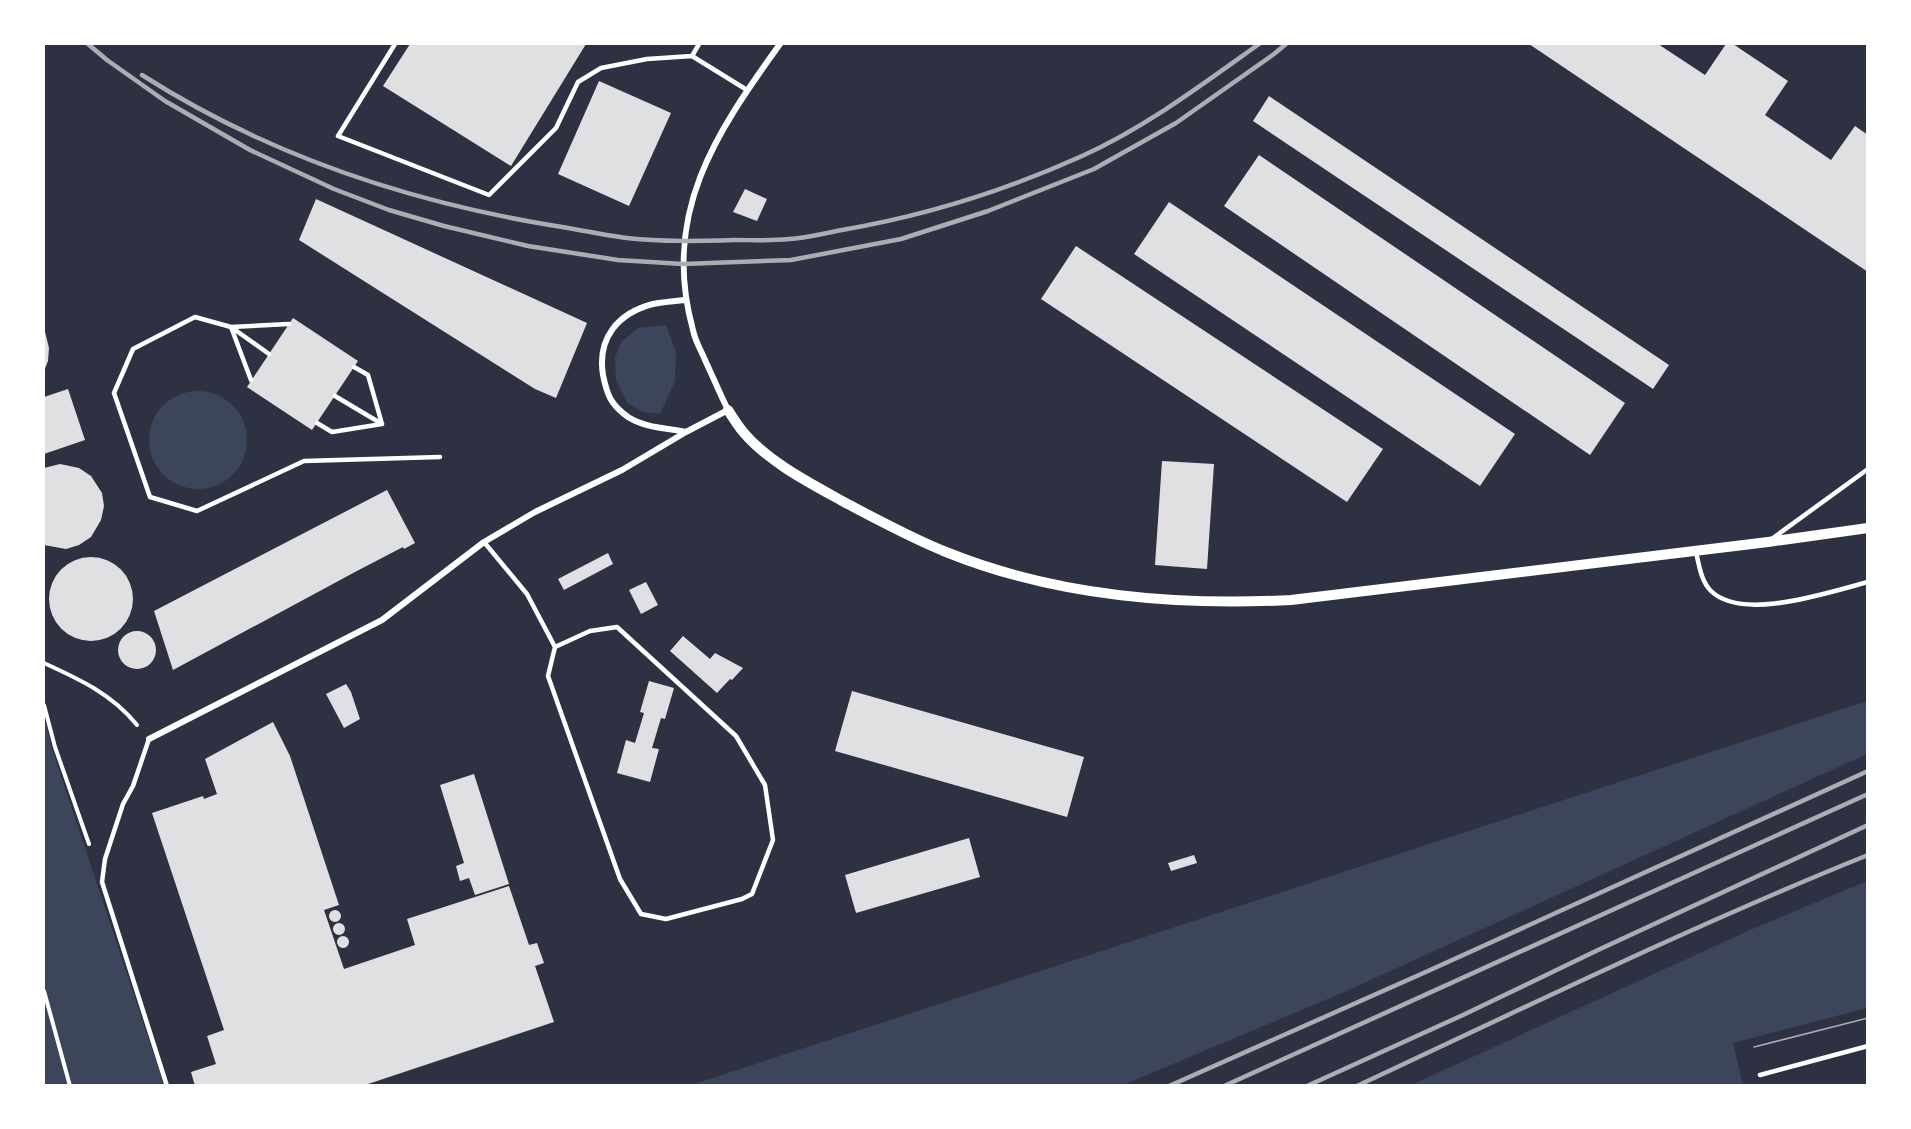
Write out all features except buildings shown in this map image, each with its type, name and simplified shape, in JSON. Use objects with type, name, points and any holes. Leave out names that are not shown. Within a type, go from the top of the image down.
[{"type":"street","points":[[780,44],[726,121],[709,153],[694,192],[683,264],[686,300],[693,333],[728,410],[744,433],[765,453],[804,480],[885,525],[947,553],[1047,583],[1091,591],[1173,600],[1247,602],[1291,600],[1868,528]]},
{"type":"street","points":[[686,300],[653,304],[631,313],[615,324],[607,338],[602,355],[606,392],[616,406],[630,418],[644,424],[686,432]]},
{"type":"street","points":[[149,739],[382,620],[484,542],[535,512],[622,470],[728,410]]},
{"type":"lane","points":[[395,44],[338,136],[489,195],[556,128],[578,82],[601,68],[647,59],[692,56],[747,90]]},
{"type":"lane","points":[[692,56],[699,44]]},
{"type":"lane","points":[[289,324],[231,327],[195,317],[133,349],[114,393],[150,497],[197,511],[304,461],[440,457]]},
{"type":"lane","points":[[231,327],[269,354]]},
{"type":"lane","points":[[231,327],[251,380]]},
{"type":"lane","points":[[354,366],[368,375],[382,424]]},
{"type":"lane","points":[[335,396],[382,424]]},
{"type":"lane","points":[[317,423],[332,432],[382,424]]},
{"type":"lane","points":[[1768,542],[1868,469]]},
{"type":"lane","points":[[484,542],[527,594],[555,647],[548,676],[620,879],[641,914],[666,919],[742,899],[752,894],[772,840],[765,785],[736,736],[617,627],[591,631],[555,647]]},
{"type":"lane","points":[[1695,550],[1709,590],[1722,599],[1758,606],[1868,582]]},
{"type":"lane","points":[[149,739],[133,786],[123,804],[105,859],[102,882],[167,1086]]},
{"type":"lane","points":[[1760,1075],[1868,1047]]},
{"type":"path","points":[[44,663],[99,690],[130,716],[149,739]]},
{"type":"path","points":[[44,705],[55,747],[102,882]]},
{"type":"path","points":[[44,991],[70,1086]]},
{"type":"shaded area","points":[[666,325],[676,352],[675,381],[660,414],[643,412],[627,403],[616,380],[615,357],[622,341],[638,328]]},
{"type":"shaded area","points":[[198,391],[217,394],[233,405],[244,421],[247,440],[244,459],[233,475],[217,486],[198,489],[179,486],[163,475],[152,459],[149,440],[152,421],[163,405],[179,394]]},
{"type":"shaded area","points":[[1867,701],[1867,754],[1342,993],[1123,1085],[691,1085]]},
{"type":"shaded area","points":[[44,716],[52,749],[164,1085],[44,1085]]},
{"type":"shaded area","points":[[1867,881],[1867,1008],[1733,1043],[1743,1085],[1411,1085],[1750,930]]},
{"type":"tram line","points":[[1754,1047],[1868,1018]]},
{"type":"railway","points":[[88,44],[165,101],[250,150],[334,189],[389,210],[528,246],[618,260],[683,264],[791,260],[901,239],[988,211],[1094,169],[1176,123],[1286,44]]},
{"type":"railway","points":[[142,75],[190,104],[290,152],[341,172],[447,204],[627,238],[681,241],[769,240],[809,237],[904,217],[965,201],[1024,180],[1082,156],[1129,132],[1259,44]]},
{"type":"railway","points":[[1169,1086],[1868,771]]},
{"type":"railway","points":[[1224,1086],[1868,794]]},
{"type":"railway","points":[[1307,1086],[1868,825]]},
{"type":"railway","points":[[1357,1086],[1674,938],[1868,855]]}]
